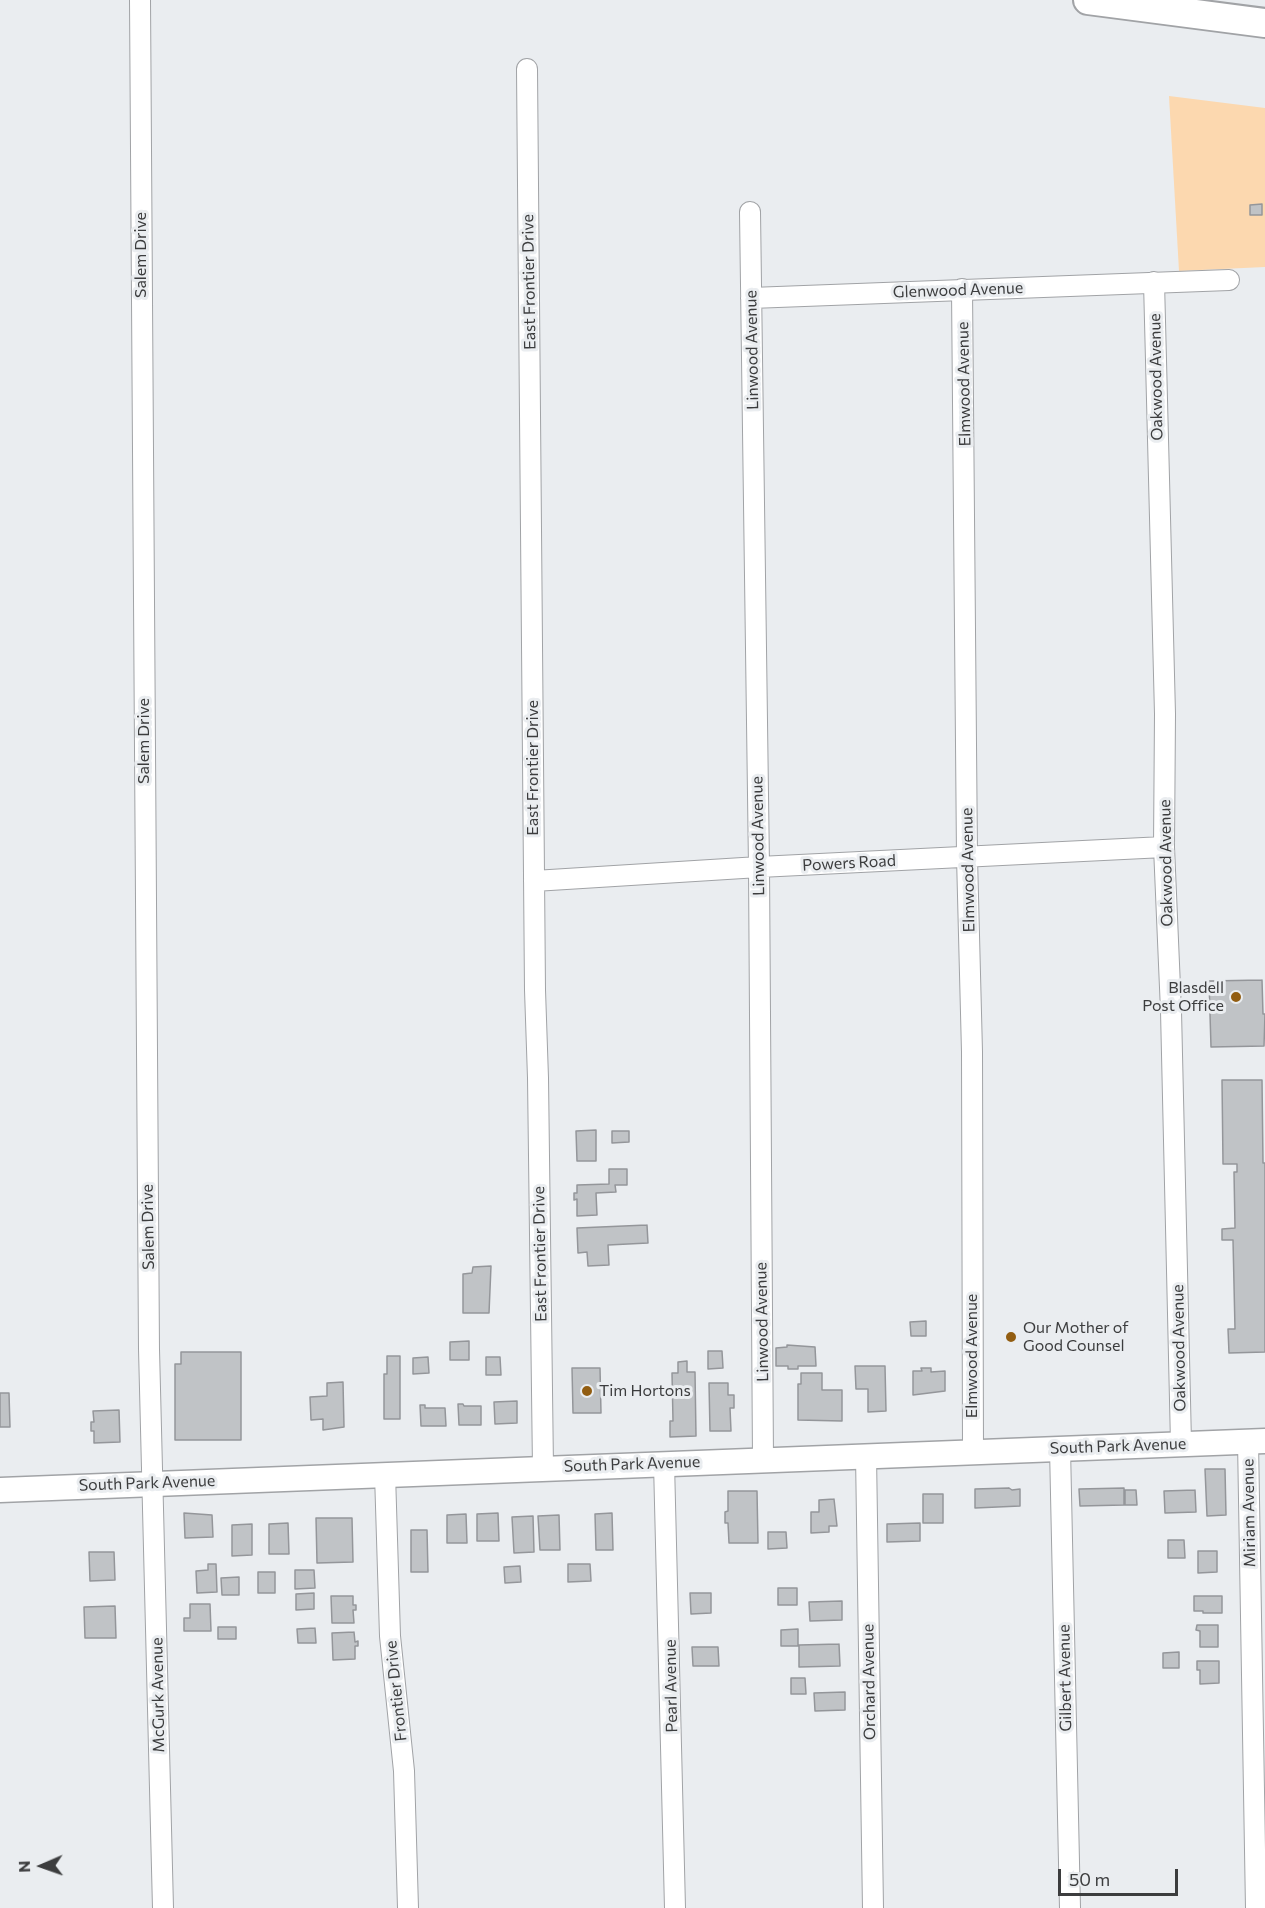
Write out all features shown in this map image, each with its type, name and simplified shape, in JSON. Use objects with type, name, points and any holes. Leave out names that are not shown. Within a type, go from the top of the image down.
[{"type":"highway","points":[[1088,0],[1265,23]]},
{"type":"main road","name":"South Park Avenue","points":[[0,1490],[153,1482],[1257,1441]]},
{"type":"street","name":"Salem Drive","points":[[140,0],[147,1179],[153,1482]]},
{"type":"street","name":"East Frontier Drive","points":[[527,69],[534,881],[543,1468]]},
{"type":"street","name":"Linwood Avenue","points":[[750,212],[759,867],[763,1460]]},
{"type":"street","name":"Glenwood Avenue","points":[[751,298],[1229,280]]},
{"type":"street","name":"Oakwood Avenue","points":[[1160,282],[1165,714],[1164,847],[1172,1063],[1181,1443]]},
{"type":"street","name":"Elmwood Avenue","points":[[962,290],[967,858],[972,1052],[973,1451]]},
{"type":"street","name":"Powers Road","points":[[534,881],[759,867],[1164,847]]},
{"type":"street","name":"Miriam Avenue","points":[[1256,1908],[1257,1441]]},
{"type":"street","name":"Gilbert Avenue","points":[[1060,1448],[1070,1908]]},
{"type":"street","name":"Orchard Avenue","points":[[866,1455],[873,1908]]},
{"type":"street","name":"Pearl Avenue","points":[[664,1463],[675,1908]]},
{"type":"street","name":"Frontier Drive","points":[[385,1474],[390,1636],[405,1771],[408,1908]]},
{"type":"street","name":"McGurk Avenue","points":[[153,1482],[163,1908]]},
{"type":"shaded area","points":[[1169,96],[1265,108],[1265,267],[1179,271]]},
{"type":"building","points":[[1262,204],[1262,215],[1250,215],[1250,205]]},
{"type":"building","name":"Blasdell Post Office","points":[[1262,980],[1263,1014],[1265,1014],[1264,1046],[1211,1047],[1209,981]]},
{"type":"building","points":[[1222,1080],[1262,1080],[1263,1163],[1265,1163],[1265,1352],[1229,1353],[1228,1329],[1235,1329],[1233,1240],[1222,1240],[1222,1229],[1235,1228],[1234,1172],[1237,1172],[1237,1164],[1223,1164]]},
{"type":"building","points":[[596,1130],[596,1161],[577,1161],[576,1131]]},
{"type":"building","points":[[612,1131],[629,1131],[629,1142],[612,1143]]},
{"type":"building","points":[[609,1169],[627,1169],[627,1185],[615,1185],[616,1192],[596,1193],[597,1215],[577,1216],[577,1199],[574,1200],[574,1193],[577,1193],[577,1185],[609,1184]]},
{"type":"building","points":[[647,1225],[648,1243],[608,1245],[609,1265],[588,1266],[587,1252],[578,1253],[577,1228]]},
{"type":"building","points":[[491,1266],[489,1313],[463,1313],[463,1274],[472,1273],[473,1267]]},
{"type":"building","points":[[926,1321],[926,1336],[911,1336],[910,1322]]},
{"type":"building","points":[[469,1341],[469,1360],[450,1360],[450,1342]]},
{"type":"building","points":[[787,1345],[815,1347],[816,1366],[798,1366],[798,1369],[788,1369],[788,1366],[776,1366],[776,1348],[787,1347]]},
{"type":"building","points":[[708,1351],[722,1351],[723,1368],[708,1369]]},
{"type":"building","points":[[181,1352],[241,1352],[241,1440],[175,1440],[175,1364],[181,1364]]},
{"type":"building","points":[[387,1356],[400,1356],[400,1419],[384,1419],[384,1374],[387,1374]]},
{"type":"building","points":[[428,1357],[429,1373],[413,1374],[413,1358]]},
{"type":"building","points":[[486,1357],[500,1357],[501,1375],[486,1375]]},
{"type":"building","points":[[687,1361],[687,1372],[695,1372],[696,1436],[670,1437],[670,1421],[673,1421],[672,1373],[678,1373],[678,1362]]},
{"type":"building","points":[[855,1366],[885,1366],[886,1411],[868,1412],[868,1389],[856,1389]]},
{"type":"building","name":"Tim Hortons","points":[[572,1368],[600,1368],[601,1413],[573,1413]]},
{"type":"building","points":[[921,1368],[931,1368],[931,1372],[945,1371],[945,1391],[913,1395],[913,1371],[922,1371]]},
{"type":"building","points":[[801,1373],[822,1373],[822,1390],[842,1390],[842,1421],[798,1420],[798,1384],[801,1384]]},
{"type":"building","points":[[343,1382],[344,1427],[323,1430],[323,1419],[311,1420],[310,1397],[327,1396],[327,1383]]},
{"type":"building","points":[[709,1383],[728,1383],[728,1395],[734,1395],[734,1408],[730,1408],[731,1431],[710,1431]]},
{"type":"building","points":[[0,1393],[9,1393],[10,1427],[0,1427]]},
{"type":"building","points":[[517,1401],[517,1423],[495,1424],[494,1402]]},
{"type":"building","points":[[458,1404],[481,1406],[481,1425],[459,1425]]},
{"type":"building","points":[[420,1405],[425,1405],[425,1408],[445,1408],[446,1426],[421,1426]]},
{"type":"building","points":[[119,1410],[120,1442],[94,1443],[94,1431],[91,1431],[91,1422],[94,1422],[93,1411]]},
{"type":"building","points":[[1205,1469],[1225,1469],[1226,1515],[1207,1516]]},
{"type":"building","points":[[1124,1488],[1124,1505],[1080,1506],[1079,1489]]},
{"type":"building","points":[[975,1489],[1020,1489],[1020,1506],[975,1508]]},
{"type":"building","points":[[1125,1490],[1136,1490],[1137,1505],[1125,1505]]},
{"type":"building","points":[[1195,1490],[1196,1512],[1165,1513],[1164,1491]]},
{"type":"building","points":[[728,1491],[757,1491],[758,1543],[729,1543],[728,1523],[725,1523],[725,1512],[728,1511]]},
{"type":"building","points":[[923,1494],[943,1494],[943,1523],[923,1523]]},
{"type":"building","points":[[834,1499],[837,1526],[829,1526],[829,1532],[811,1533],[811,1512],[819,1512],[819,1500]]},
{"type":"building","points":[[184,1513],[212,1515],[213,1537],[185,1538]]},
{"type":"building","points":[[498,1513],[499,1541],[477,1541],[477,1514]]},
{"type":"building","points":[[612,1513],[613,1550],[596,1550],[595,1514]]},
{"type":"building","points":[[466,1514],[467,1543],[447,1543],[447,1515]]},
{"type":"building","points":[[559,1515],[560,1550],[540,1550],[538,1516]]},
{"type":"building","points":[[533,1516],[534,1552],[514,1553],[512,1517]]},
{"type":"building","points":[[316,1518],[352,1518],[353,1562],[317,1563]]},
{"type":"building","points":[[288,1523],[289,1554],[269,1554],[269,1524]]},
{"type":"building","points":[[920,1523],[920,1541],[887,1542],[887,1524]]},
{"type":"building","points":[[252,1524],[252,1555],[232,1556],[232,1525]]},
{"type":"building","points":[[411,1530],[427,1530],[428,1572],[411,1572]]},
{"type":"building","points":[[768,1532],[786,1532],[787,1548],[768,1549]]},
{"type":"building","points":[[1168,1540],[1184,1540],[1185,1558],[1168,1558]]},
{"type":"building","points":[[1198,1551],[1217,1551],[1217,1572],[1198,1573]]},
{"type":"building","points":[[89,1552],[114,1552],[115,1580],[90,1581]]},
{"type":"building","points":[[208,1564],[216,1564],[217,1592],[197,1593],[196,1571],[208,1570]]},
{"type":"building","points":[[568,1564],[590,1564],[591,1581],[568,1582]]},
{"type":"building","points":[[520,1566],[521,1582],[505,1583],[504,1567]]},
{"type":"building","points":[[295,1570],[314,1570],[315,1588],[295,1589]]},
{"type":"building","points":[[258,1572],[275,1572],[275,1593],[258,1593]]},
{"type":"building","points":[[239,1577],[239,1595],[222,1595],[221,1578]]},
{"type":"building","points":[[778,1588],[797,1588],[797,1605],[778,1605]]},
{"type":"building","points":[[314,1593],[314,1609],[296,1610],[296,1594]]},
{"type":"building","points":[[690,1593],[711,1593],[711,1613],[691,1614]]},
{"type":"building","points":[[331,1596],[353,1596],[353,1605],[356,1605],[356,1610],[353,1610],[354,1623],[332,1623]]},
{"type":"building","points":[[1194,1596],[1222,1596],[1222,1613],[1194,1611]]},
{"type":"building","points":[[842,1601],[842,1620],[810,1621],[809,1602]]},
{"type":"building","points":[[190,1604],[210,1604],[211,1631],[184,1631],[184,1618],[190,1618]]},
{"type":"building","points":[[115,1606],[116,1638],[85,1638],[84,1607]]},
{"type":"building","points":[[1197,1625],[1218,1625],[1218,1647],[1200,1647],[1200,1631],[1196,1630]]},
{"type":"building","points":[[218,1627],[236,1627],[236,1639],[218,1639]]},
{"type":"building","points":[[315,1628],[316,1643],[298,1643],[297,1629]]},
{"type":"building","points":[[798,1629],[798,1646],[781,1646],[781,1630]]},
{"type":"building","points":[[354,1632],[355,1642],[358,1641],[358,1646],[355,1646],[355,1659],[333,1660],[332,1633]]},
{"type":"building","points":[[839,1644],[840,1666],[799,1667],[799,1645]]},
{"type":"building","points":[[692,1647],[718,1647],[719,1666],[693,1666]]},
{"type":"building","points":[[1179,1652],[1179,1668],[1163,1668],[1163,1653]]},
{"type":"building","points":[[1197,1661],[1219,1661],[1219,1683],[1200,1684],[1200,1670],[1197,1670]]},
{"type":"building","points":[[791,1678],[805,1678],[806,1694],[791,1694]]},
{"type":"building","points":[[845,1692],[845,1710],[815,1711],[814,1693]]},
{"type":"place","name":"Blasdell Post Office","points":[[1236,997]]},
{"type":"place","name":"Our Mother of Good Counsel","points":[[1011,1337]]},
{"type":"place","name":"Tim Hortons","points":[[587,1391]]}]
